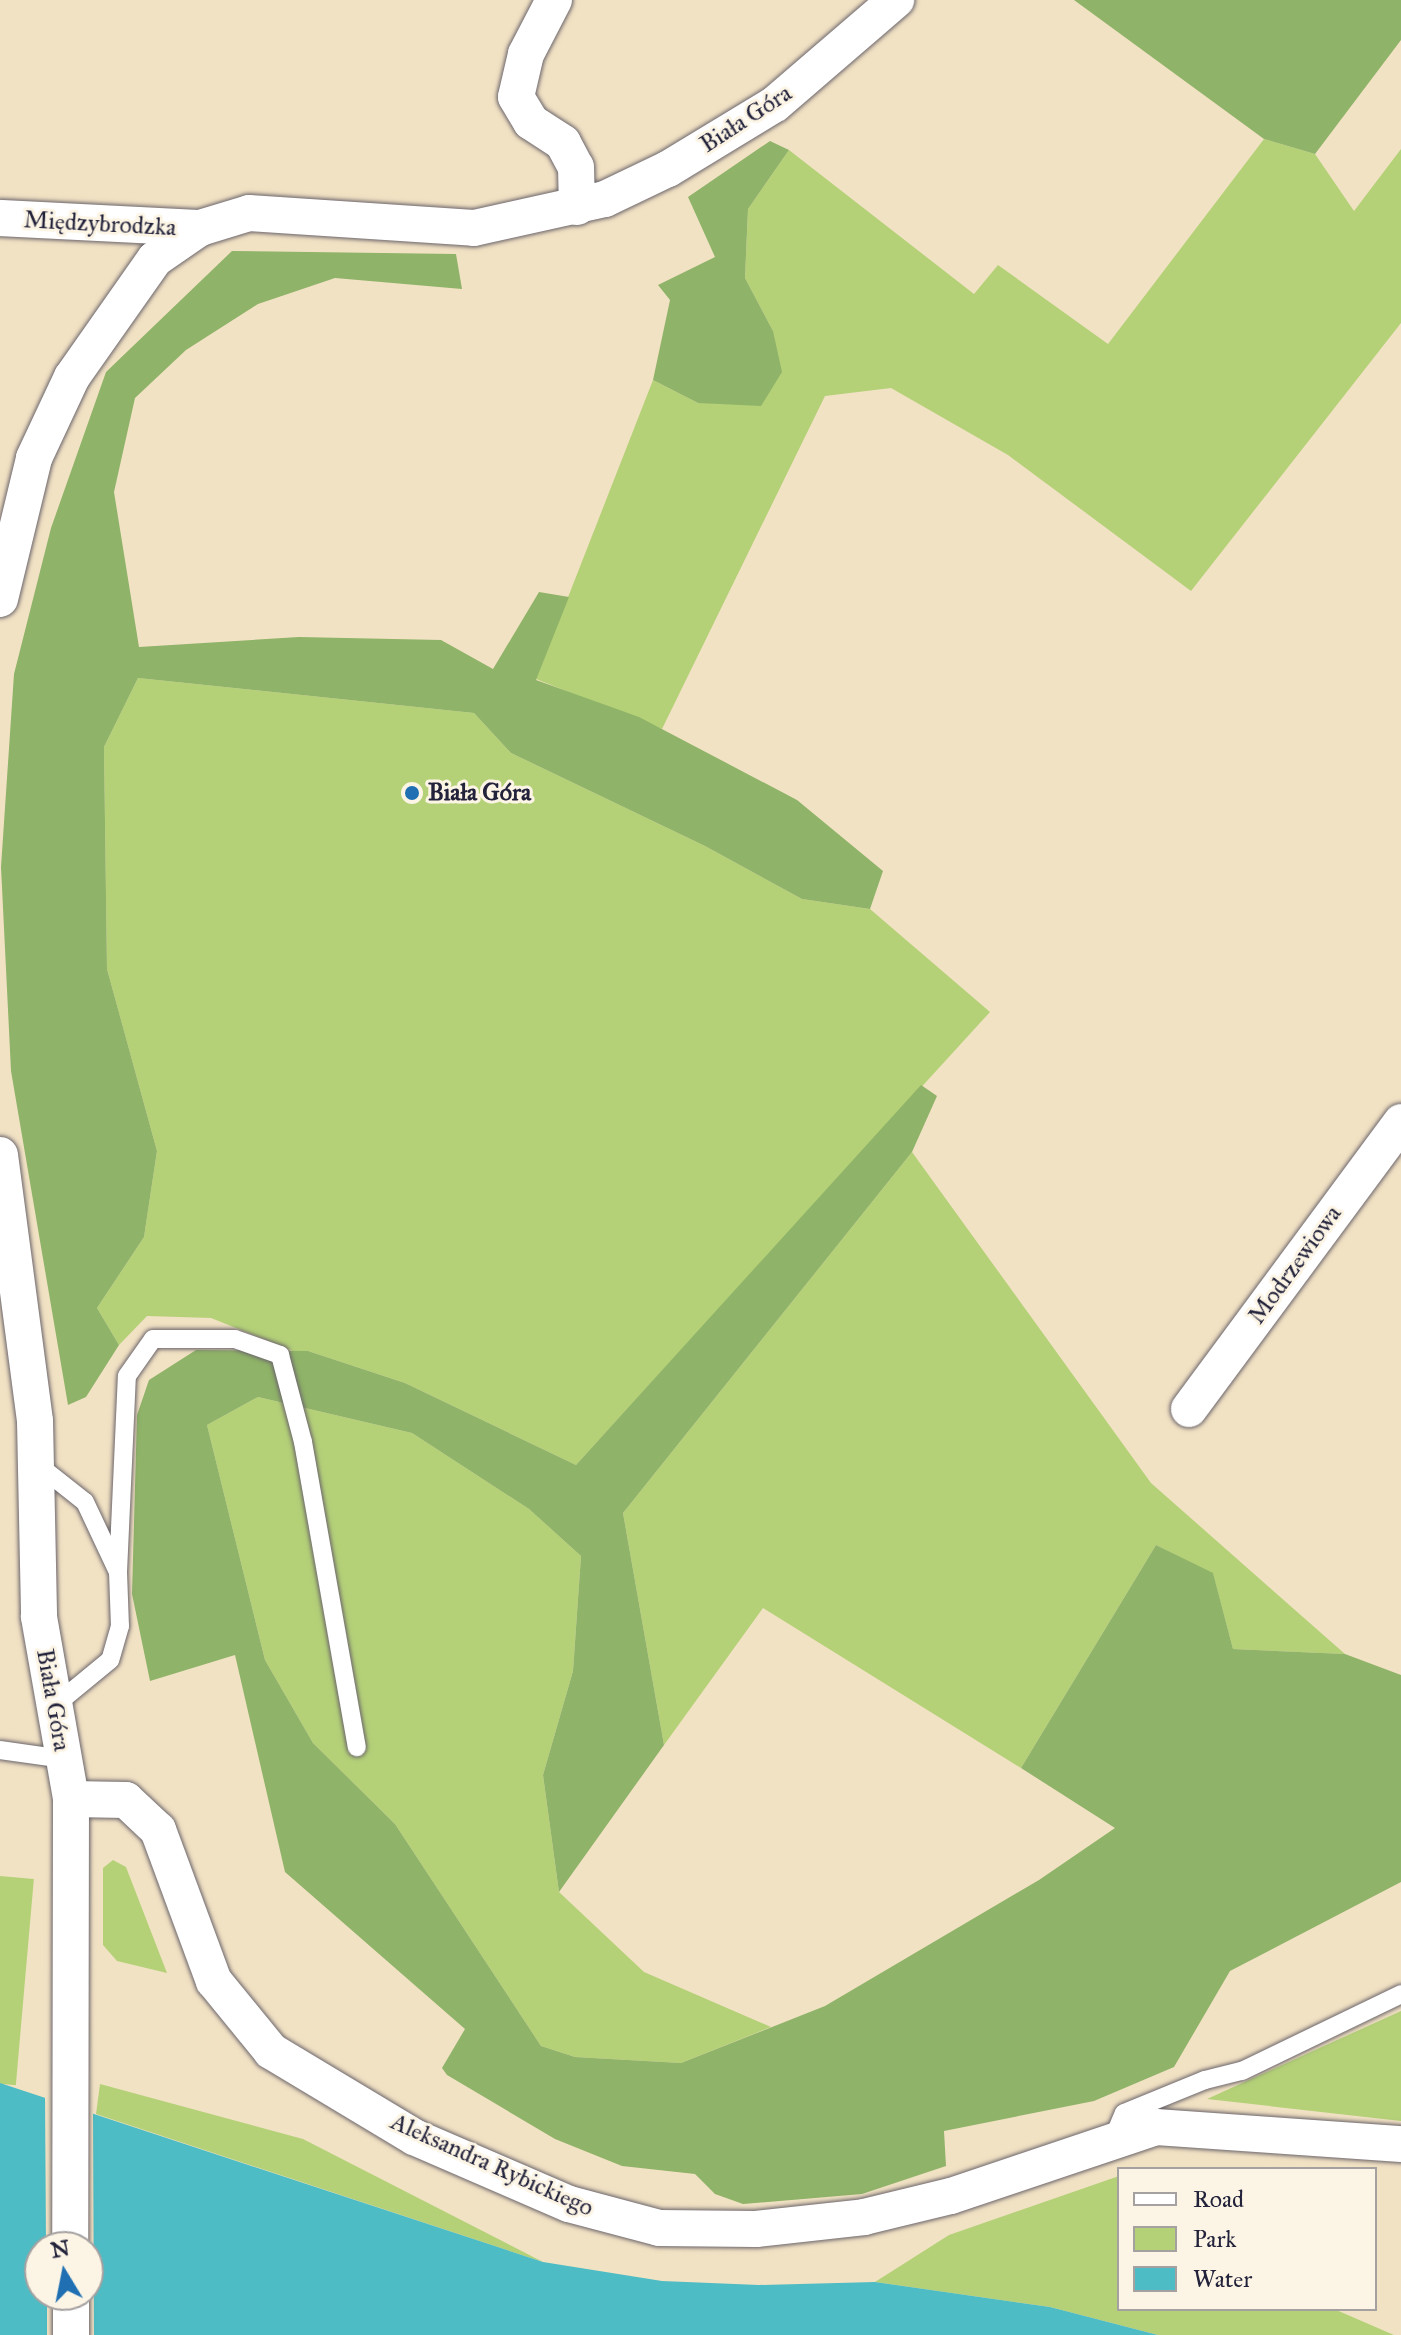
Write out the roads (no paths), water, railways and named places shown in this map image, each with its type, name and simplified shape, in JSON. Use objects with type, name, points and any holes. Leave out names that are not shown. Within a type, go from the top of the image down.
[{"type":"street","points":[[554,0],[526,54],[516,97],[531,122],[563,143],[576,167],[577,207]]},
{"type":"street","name":"Biała Góra","points":[[0,599],[34,458],[72,377],[155,259],[200,228],[249,213],[474,228],[577,207],[668,169],[775,104],[896,0]]},
{"type":"street","name":"Międzybrodzka","points":[[0,218],[200,228]]},
{"type":"street","name":"Modrzewiowa","points":[[1189,1409],[1401,1122]]},
{"type":"street","name":"Biała Góra","points":[[0,1155],[37,1464],[39,1617],[71,1799],[68,1998],[70,2231]]},
{"type":"street","name":"Aleksandra Rybickiego","points":[[71,1799],[126,1800],[158,1830],[214,1981],[271,2051],[414,2137],[569,2204],[659,2228],[756,2229],[864,2217],[951,2196],[1156,2127],[1401,2144]]},
{"type":"street","points":[[71,2311],[71,2335]]},
{"type":"lane","points":[[54,1706],[110,1660],[120,1626],[118,1572],[127,1376],[153,1339],[235,1339],[280,1355],[303,1442],[357,1747]]},
{"type":"lane","points":[[37,1464],[85,1502],[118,1572]]},
{"type":"lane","points":[[0,1750],[64,1759]]},
{"type":"lane","points":[[1112,2141],[1124,2113],[1205,2080],[1242,2071],[1401,1994]]},
{"type":"water","points":[[0,2083],[543,2262],[662,2281],[759,2285],[875,2282],[1050,2307],[1158,2335],[0,2335]]},
{"type":"place","name":"Biała Góra","points":[[412,793]]}]
